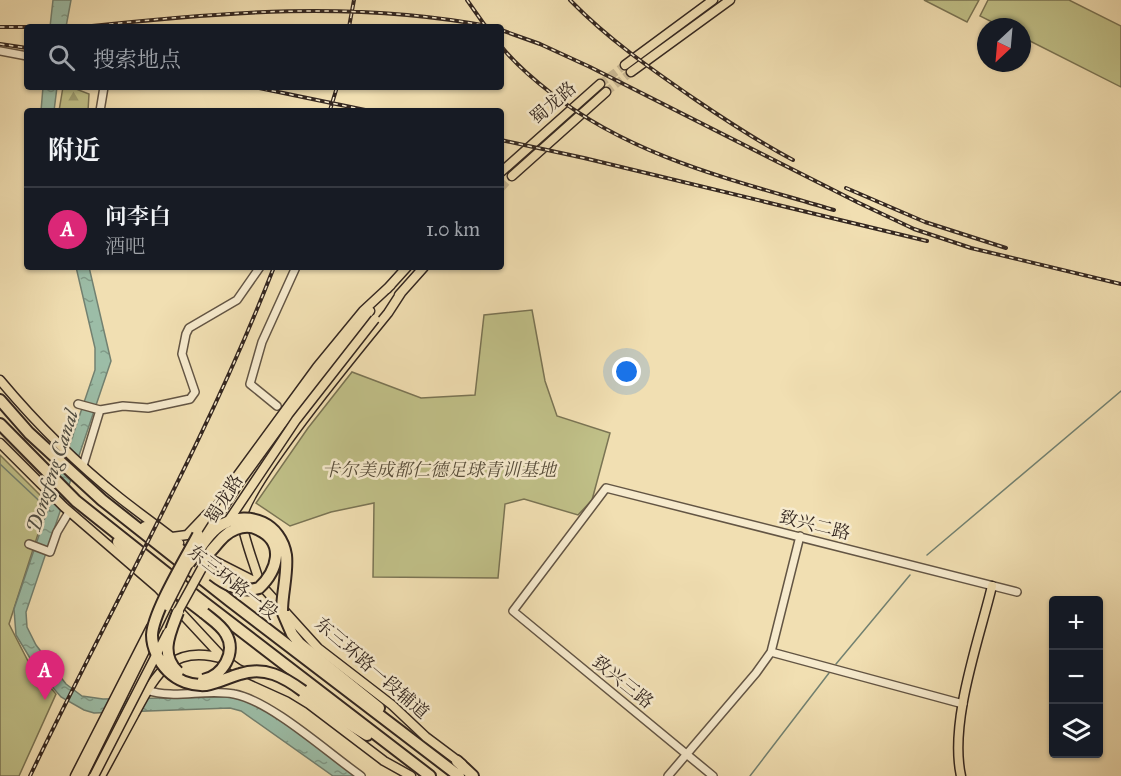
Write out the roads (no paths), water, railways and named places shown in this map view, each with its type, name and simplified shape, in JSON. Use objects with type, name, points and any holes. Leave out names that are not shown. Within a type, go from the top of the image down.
[{"type":"highway","name":"东三环路一段","points":[[0,400],[81,483],[102,501],[459,776]]},
{"type":"highway","name":"东三环路一段","points":[[0,424],[76,501],[430,776]]},
{"type":"highway","points":[[239,483],[210,516],[198,535],[159,611],[152,632],[155,651],[168,670],[187,683],[207,685],[239,674],[261,671],[282,676],[346,722],[417,766]]},
{"type":"highway","points":[[102,501],[173,544],[213,575],[243,590],[259,588],[273,572],[277,553],[270,537],[253,527],[243,527],[225,536],[211,551]]},
{"type":"highway","points":[[91,513],[135,560],[204,613],[226,633],[229,642],[228,657],[219,673],[211,678],[192,679],[177,672],[168,658],[166,648],[178,612]]},
{"type":"highway","points":[[188,565],[213,532],[222,524],[247,518],[259,520],[269,526],[278,534],[284,546],[286,557],[282,611],[292,634],[300,644],[365,694],[426,751]]},
{"type":"highway","points":[[457,760],[473,776]]},
{"type":"main road","points":[[625,65],[713,0]]},
{"type":"main road","points":[[631,72],[730,0]]},
{"type":"main road","name":"蜀龙路","points":[[504,169],[600,84]]},
{"type":"main road","name":"蜀龙路","points":[[512,176],[606,92]]},
{"type":"main road","name":"蜀龙路","points":[[94,776],[211,551],[271,455],[372,316],[390,285],[404,270]]},
{"type":"main road","name":"蜀龙路","points":[[83,776],[188,565],[239,483],[289,415],[372,316],[401,292],[421,270]]},
{"type":"main road","points":[[171,537],[187,536],[215,505],[317,367],[363,311],[390,285]]},
{"type":"main road","points":[[260,584],[242,523],[244,511],[295,432],[388,313],[401,292]]},
{"type":"main road","name":"东三环路一段辅道","points":[[0,380],[64,449],[119,497],[181,544],[260,584],[318,648],[392,705],[426,737],[477,776]]},
{"type":"main road","points":[[16,418],[46,431]]},
{"type":"main road","points":[[0,443],[67,510],[158,588],[224,659],[254,677],[291,693],[384,761],[411,776]]},
{"type":"main road","points":[[961,776],[958,765],[958,741],[963,704],[992,586]]},
{"type":"main road","points":[[75,776],[152,626],[157,611],[158,588]]},
{"type":"main road","points":[[101,776],[147,690],[166,665],[177,658],[199,654],[224,659]]},
{"type":"street","points":[[0,51],[24,55]]},
{"type":"street","points":[[100,108],[104,90]]},
{"type":"street","points":[[78,404],[100,410],[123,406],[156,407],[184,401],[194,396],[195,386],[182,354],[189,328],[237,300],[258,270]]},
{"type":"street","points":[[277,406],[250,384],[262,342],[295,270]]},
{"type":"street","points":[[81,465],[100,410]]},
{"type":"street","name":"致兴二路","points":[[513,611],[606,488],[1017,592]]},
{"type":"street","points":[[29,544],[50,552],[67,510]]},
{"type":"street","points":[[668,776],[756,673],[771,652],[800,536]]},
{"type":"street","name":"致兴三路","points":[[513,611],[713,776]]},
{"type":"street","points":[[771,652],[963,704]]},
{"type":"street","points":[[147,690],[164,693],[216,692],[246,697],[279,716],[361,776]]},
{"type":"water","points":[[53,0],[71,0],[67,24],[50,24]]},
{"type":"water","points":[[43,90],[57,90],[54,108],[41,108]]},
{"type":"water","points":[[77,270],[90,270],[111,361],[26,612],[27,627],[36,645],[66,684],[82,696],[103,699],[231,697],[263,709],[280,719],[358,776],[333,776],[241,711],[230,708],[94,713],[84,710],[61,697],[36,668],[16,635],[14,609],[95,370],[95,348]]},
{"type":"waterway","points":[[927,555],[1121,391]]},
{"type":"waterway","name":"Dongfeng Canal","points":[[0,464],[50,511]]},
{"type":"waterway","points":[[836,664],[910,575]]},
{"type":"waterway","points":[[750,776],[829,673]]},
{"type":"tunnel","points":[[600,84],[625,65]]},
{"type":"tunnel","points":[[606,92],[631,72]]},
{"type":"tunnel","points":[[504,185],[512,176]]},
{"type":"railway","points":[[350,24],[354,0]]},
{"type":"railway","points":[[467,0],[484,24]]},
{"type":"railway","points":[[570,0],[615,41],[663,77],[731,123],[793,160]]},
{"type":"railway","points":[[113,24],[288,11],[390,14],[474,24]]},
{"type":"railway","points":[[0,27],[24,27]]},
{"type":"railway","points":[[504,31],[540,44],[590,67],[914,229],[971,248],[1121,284]]},
{"type":"railway","points":[[0,44],[24,48]]},
{"type":"railway","points":[[504,50],[524,71],[551,93],[616,134],[686,165],[834,210]]},
{"type":"railway","points":[[268,90],[356,108]]},
{"type":"railway","points":[[331,108],[336,90]]},
{"type":"railway","points":[[504,141],[927,241]]},
{"type":"railway","points":[[846,188],[925,222],[1006,248]]},
{"type":"railway","points":[[30,776],[219,397],[273,270]]},
{"type":"place","name":"问李白","points":[[45,700]]},
{"type":"park label","name":"卡尔美成都仁德足球青训基地","points":[[439,470]]}]
